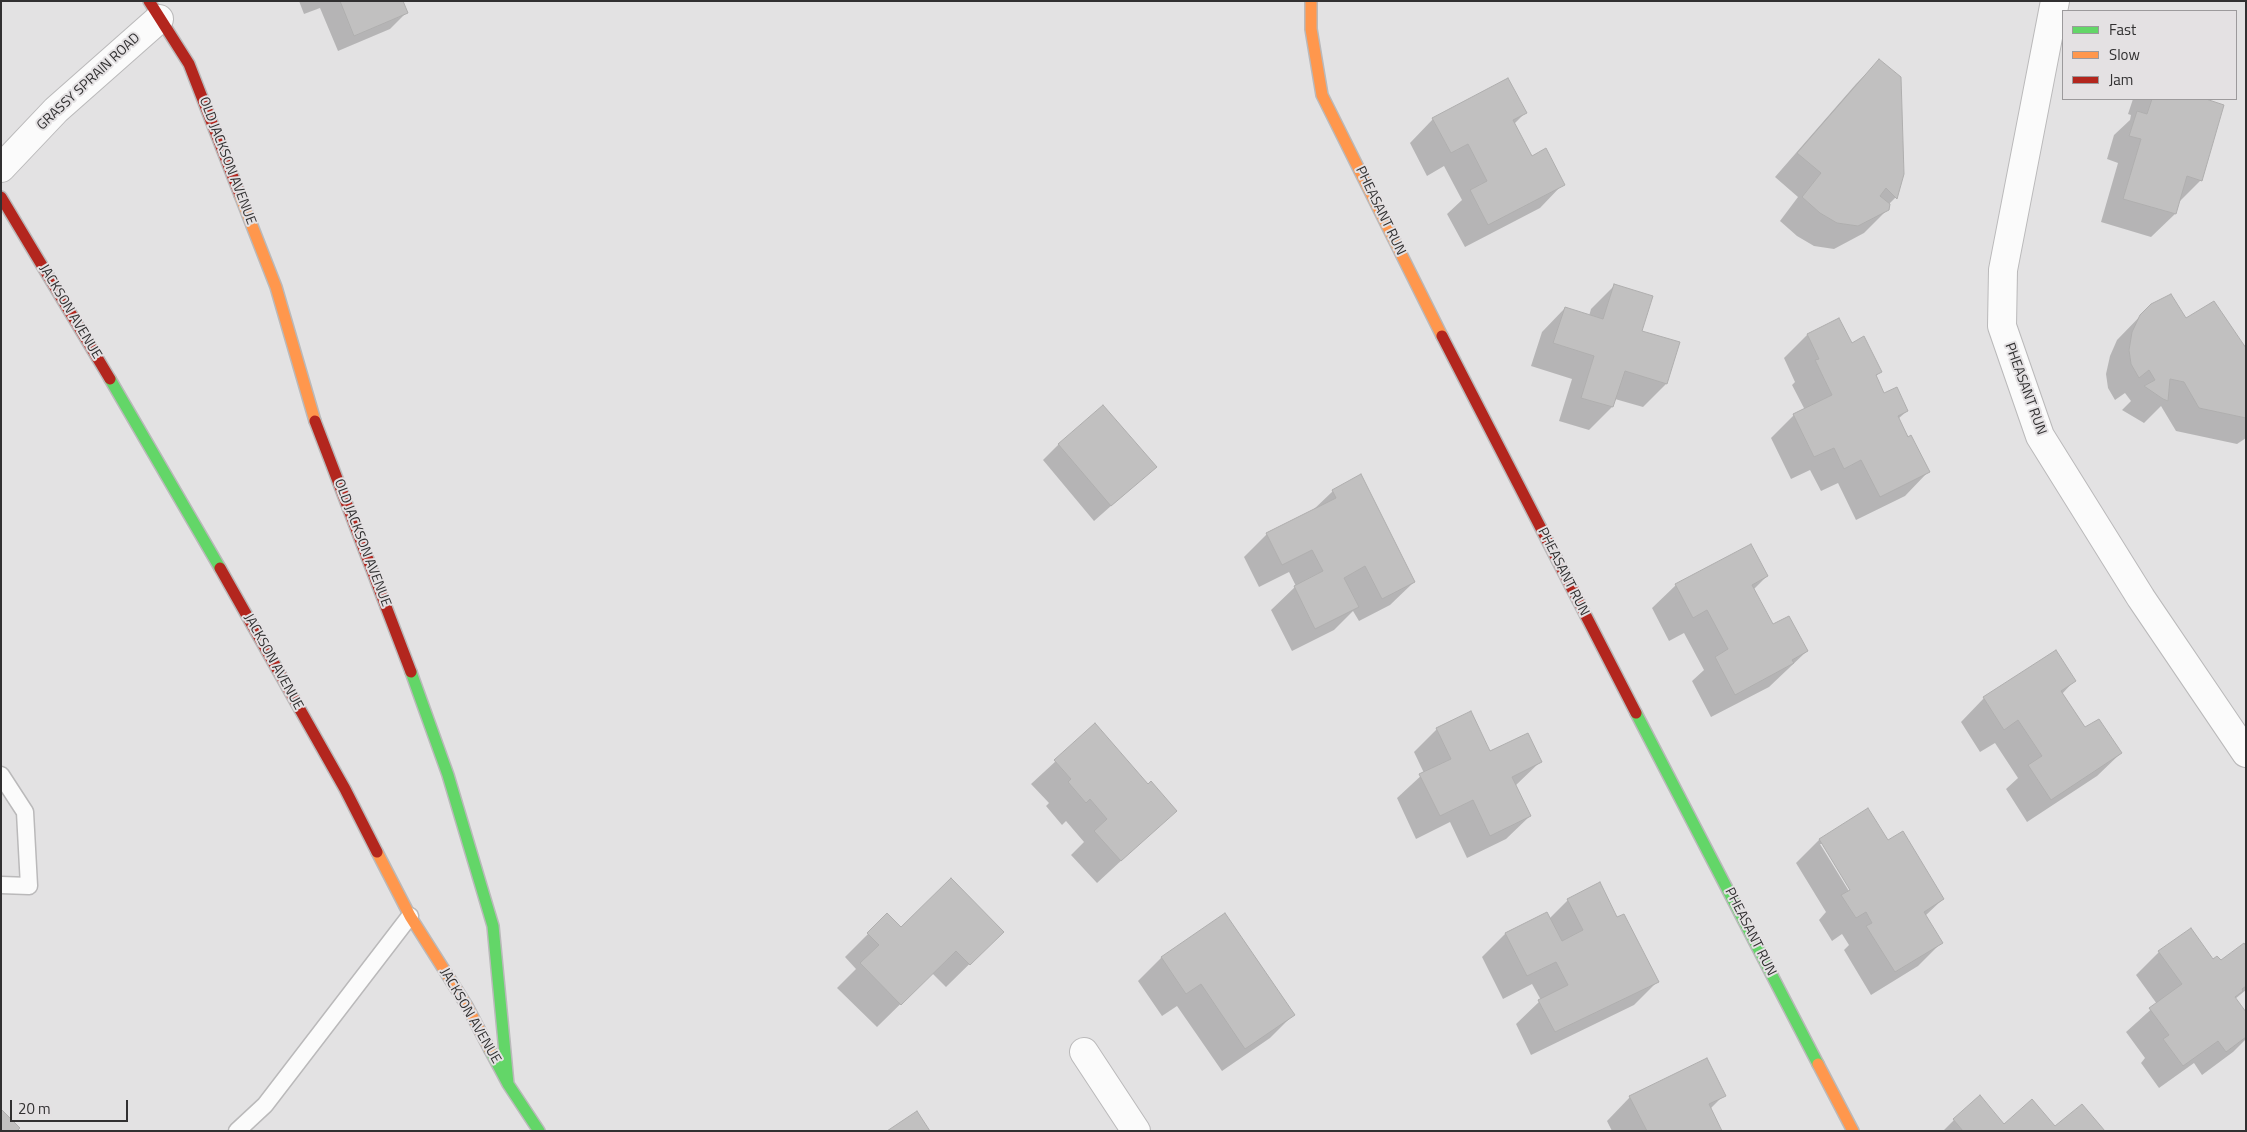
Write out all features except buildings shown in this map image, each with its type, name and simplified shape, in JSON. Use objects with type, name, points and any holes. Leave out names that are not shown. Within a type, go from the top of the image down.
[{"type":"street","name":"PHEASANT RUN","points":[[1311,1],[1311,29],[1322,95],[1482,416],[1853,1131]]},
{"type":"street","name":"PHEASANT RUN","points":[[2055,1],[2003,270],[2002,326],[2040,436],[2141,598],[2246,753]]},
{"type":"street","name":"GRASSY SPRAIN ROAD","points":[[1,168],[154,10]]},
{"type":"street","name":"OLD JACKSON AVENUE","points":[[154,10],[189,64],[276,287],[310,408],[385,602],[448,775],[493,926],[508,1084]]},
{"type":"street","name":"JACKSON AVENUE","points":[[1,197],[166,472],[344,789],[410,916],[467,1006],[508,1084],[539,1131]]},
{"type":"street","points":[[1084,1052],[1136,1131]]},
{"type":"lane","points":[[1,775],[25,812],[29,886],[1,886]]},
{"type":"lane","points":[[237,1131],[265,1105],[410,916]]},
{"type":"traffic: fast","points":[[110,379],[220,568]]},
{"type":"traffic: fast","points":[[411,672],[448,775],[493,926],[508,1084]]},
{"type":"traffic: fast","points":[[1636,713],[1818,1064]]},
{"type":"traffic: fast","points":[[490,1050],[508,1084],[539,1131]]},
{"type":"traffic: slow","points":[[1311,1],[1311,29],[1322,95],[1442,336]]},
{"type":"traffic: slow","points":[[240,195],[276,287],[315,421]]},
{"type":"traffic: slow","points":[[377,852],[410,916],[467,1006],[490,1050]]},
{"type":"traffic: slow","points":[[1818,1064],[1853,1131]]},
{"type":"traffic: jam","points":[[149,1],[189,64],[240,195]]},
{"type":"traffic: jam","points":[[1,197],[110,379]]},
{"type":"traffic: jam","points":[[1442,336],[1636,713]]},
{"type":"traffic: jam","points":[[315,421],[411,672]]},
{"type":"traffic: jam","points":[[220,568],[345,789],[377,852]]}]
